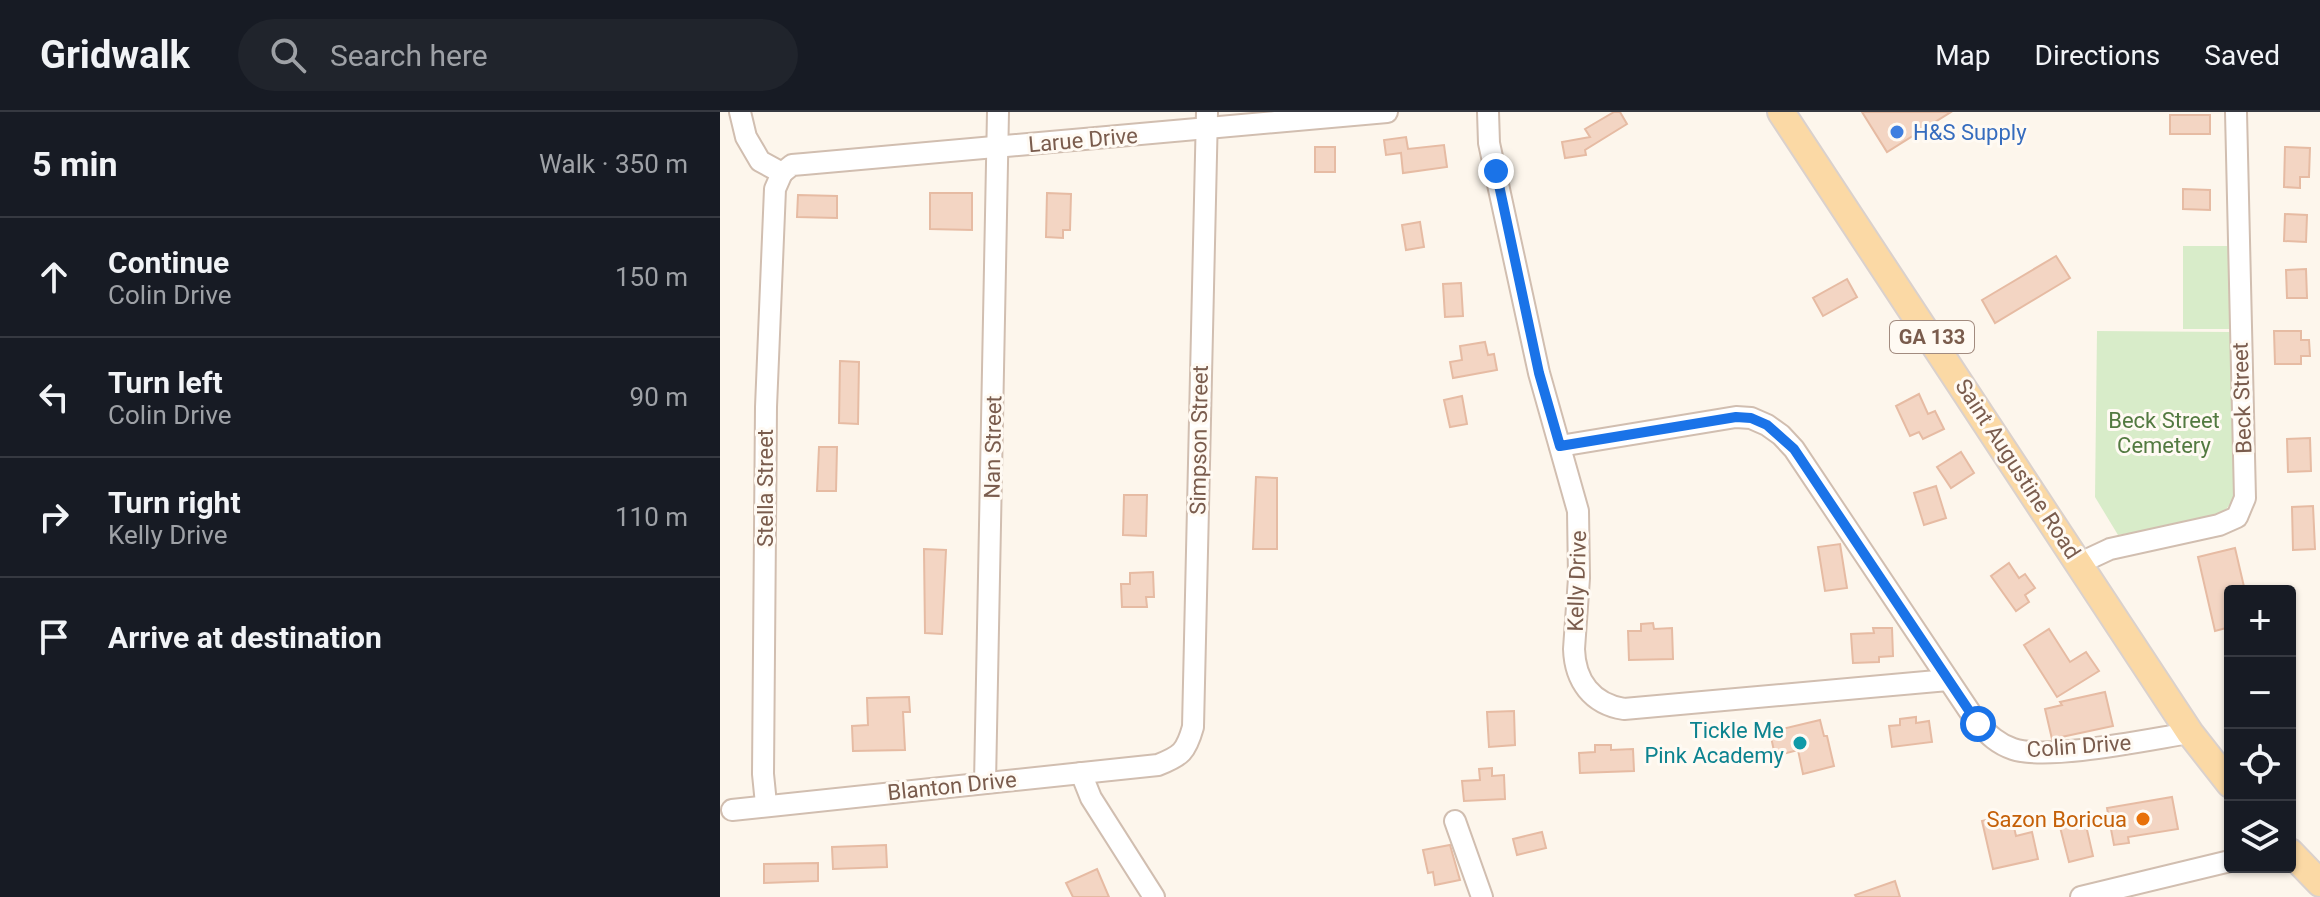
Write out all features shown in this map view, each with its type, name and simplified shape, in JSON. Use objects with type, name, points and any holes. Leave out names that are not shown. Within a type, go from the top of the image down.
[{"type":"main road","name":"Saint Augustine Road","points":[[1781,112],[2190,733],[2224,776]]},
{"type":"main road","points":[[2296,858],[2320,883]]},
{"type":"street","points":[[740,112],[746,137],[760,161],[782,173]]},
{"type":"street","name":"Nan Street","points":[[985,783],[998,112]]},
{"type":"street","name":"Larue Drive","points":[[782,173],[792,165],[998,147],[1207,120],[1387,112]]},
{"type":"street","name":"Kelly Drive","points":[[1488,112],[1489,143],[1539,373],[1580,524],[1574,666],[1582,685],[1611,707],[1640,707],[1948,680]]},
{"type":"street","name":"Beck Street","points":[[2080,563],[2110,549],[2219,525],[2237,517],[2245,498],[2236,112]]},
{"type":"street","name":"Simpson Street","points":[[1172,760],[1179,757],[1189,743],[1193,727],[1207,120]]},
{"type":"street","name":"Stella Street","points":[[766,804],[763,774],[766,407],[775,189],[782,173]]},
{"type":"street","name":"Colin Drive","points":[[1560,446],[1718,418],[1751,418],[1767,425],[1794,449],[1978,724],[1997,743],[2016,751],[2040,753],[2190,733]]},
{"type":"street","name":"Blanton Drive","points":[[732,810],[1158,765],[1172,760]]},
{"type":"street","points":[[1081,773],[1091,798],[1154,897]]},
{"type":"street","points":[[1455,821],[1482,897]]},
{"type":"street","points":[[2081,897],[2224,862]]},
{"type":"green space","points":[[2183,246],[2231,246],[2230,329],[2183,329]]},
{"type":"green space","name":"Beck Street Cemetery","points":[[2097,331],[2231,332],[2234,499],[2224,512],[2212,519],[2118,535],[2095,497]]},
{"type":"building","points":[[1614,112],[1620,112],[1627,124],[1585,150],[1586,155],[1565,158],[1562,142],[1590,137],[1585,129]]},
{"type":"building","name":"H&S Supply","points":[[1862,112],[1951,112],[1887,152]]},
{"type":"building","points":[[2170,115],[2210,115],[2210,134],[2170,134]]},
{"type":"building","points":[[1406,137],[1408,149],[1444,145],[1447,167],[1403,173],[1401,153],[1386,155],[1384,140]]},
{"type":"building","points":[[1315,147],[1335,147],[1335,172],[1315,172]]},
{"type":"building","points":[[2285,147],[2310,148],[2309,177],[2300,177],[2300,188],[2284,187]]},
{"type":"building","points":[[2183,189],[2210,190],[2210,210],[2183,209]]},
{"type":"building","points":[[930,193],[972,193],[972,230],[930,229]]},
{"type":"building","points":[[1047,193],[1071,194],[1070,230],[1063,230],[1063,238],[1046,237]]},
{"type":"building","points":[[798,195],[837,196],[837,218],[797,217]]},
{"type":"building","points":[[2285,214],[2307,215],[2306,242],[2284,241]]},
{"type":"building","points":[[1420,222],[1424,247],[1406,250],[1402,225]]},
{"type":"building","points":[[2056,256],[2070,278],[1995,323],[1982,300]]},
{"type":"building","points":[[2306,269],[2307,298],[2287,298],[2286,270]]},
{"type":"building","points":[[1847,279],[1857,297],[1823,316],[1813,298]]},
{"type":"building","points":[[1461,283],[1463,316],[1445,317],[1443,284]]},
{"type":"building","points":[[2274,331],[2301,331],[2301,340],[2309,340],[2310,356],[2301,356],[2301,364],[2275,364]]},
{"type":"building","points":[[1485,342],[1488,355],[1494,354],[1497,370],[1453,378],[1450,362],[1462,360],[1460,346]]},
{"type":"building","points":[[840,361],[859,362],[858,424],[839,423]]},
{"type":"building","points":[[1919,394],[1928,414],[1935,411],[1944,429],[1923,439],[1919,432],[1910,436],[1896,406]]},
{"type":"building","points":[[1462,396],[1467,424],[1450,427],[1444,400]]},
{"type":"building","points":[[2310,438],[2311,471],[2288,472],[2287,439]]},
{"type":"building","points":[[819,447],[837,447],[836,491],[817,491]]},
{"type":"building","points":[[1961,452],[1974,473],[1951,488],[1937,467]]},
{"type":"building","points":[[1256,477],[1277,478],[1277,549],[1253,549]]},
{"type":"building","points":[[1936,486],[1946,518],[1924,525],[1914,493]]},
{"type":"building","points":[[1124,495],[1147,495],[1146,536],[1123,535]]},
{"type":"building","points":[[2313,506],[2315,549],[2293,550],[2292,507]]},
{"type":"building","points":[[1840,544],[1847,588],[1825,591],[1818,547]]},
{"type":"building","points":[[2235,548],[2244,585],[2224,585],[2224,629],[2215,631],[2198,557]]},
{"type":"building","points":[[924,549],[946,550],[942,634],[925,633]]},
{"type":"building","points":[[2009,563],[2019,578],[2025,574],[2035,588],[2025,595],[2029,602],[2016,611],[1991,576]]},
{"type":"building","points":[[1153,572],[1154,597],[1146,597],[1147,607],[1122,607],[1121,584],[1130,584],[1130,573]]},
{"type":"building","points":[[1653,623],[1654,629],[1672,628],[1673,659],[1629,660],[1628,631],[1641,631],[1641,624]]},
{"type":"building","points":[[1873,628],[1892,628],[1893,656],[1879,657],[1879,662],[1853,663],[1851,634],[1874,633]]},
{"type":"building","points":[[2049,629],[2070,662],[2086,652],[2099,671],[2057,697],[2024,645]]},
{"type":"building","points":[[2105,692],[2113,726],[2052,739],[2045,709],[2062,705],[2060,702]]},
{"type":"building","points":[[909,697],[910,712],[903,712],[905,750],[853,751],[852,726],[868,725],[867,698]]},
{"type":"building","points":[[1514,711],[1515,745],[1489,747],[1487,712]]},
{"type":"building","points":[[1916,717],[1916,723],[1929,721],[1932,742],[1892,747],[1889,726],[1900,725],[1900,719]]},
{"type":"building","name":"Tickle Me Pink Academy","points":[[1820,720],[1834,766],[1803,774],[1798,750],[1775,756],[1770,732]]},
{"type":"building","points":[[1595,745],[1611,745],[1611,750],[1633,749],[1634,771],[1580,773],[1579,753],[1595,752]]},
{"type":"building","points":[[1492,768],[1492,776],[1504,775],[1505,799],[1464,801],[1462,781],[1480,780],[1479,769]]},
{"type":"building","name":"Sazon Boricua","points":[[2172,797],[2178,829],[2128,837],[2129,843],[2114,845],[2107,808]]},
{"type":"building","points":[[2011,814],[2016,836],[2032,832],[2038,859],[1993,869],[1982,821]]},
{"type":"building","points":[[2085,821],[2093,856],[2069,862],[2060,827]]},
{"type":"building","points":[[1542,832],[1546,848],[1517,855],[1513,839]]},
{"type":"building","points":[[886,845],[887,867],[833,869],[832,847]]},
{"type":"building","points":[[1450,845],[1460,880],[1435,885],[1433,872],[1428,873],[1423,850]]},
{"type":"building","points":[[818,863],[818,881],[764,883],[764,864]]},
{"type":"building","points":[[1097,869],[1109,897],[1073,897],[1066,883]]},
{"type":"building","points":[[1895,881],[1900,897],[1855,895]]},
{"type":"place","name":"H&S Supply","points":[[1897,132]]},
{"type":"place","name":"Tickle Me Pink Academy","points":[[1800,743]]},
{"type":"place","name":"Sazon Boricua","points":[[2143,819]]},
{"type":"route","points":[[1496,171],[1539,373],[1560,446],[1718,418],[1751,418],[1767,425],[1794,449],[1978,724]]}]
